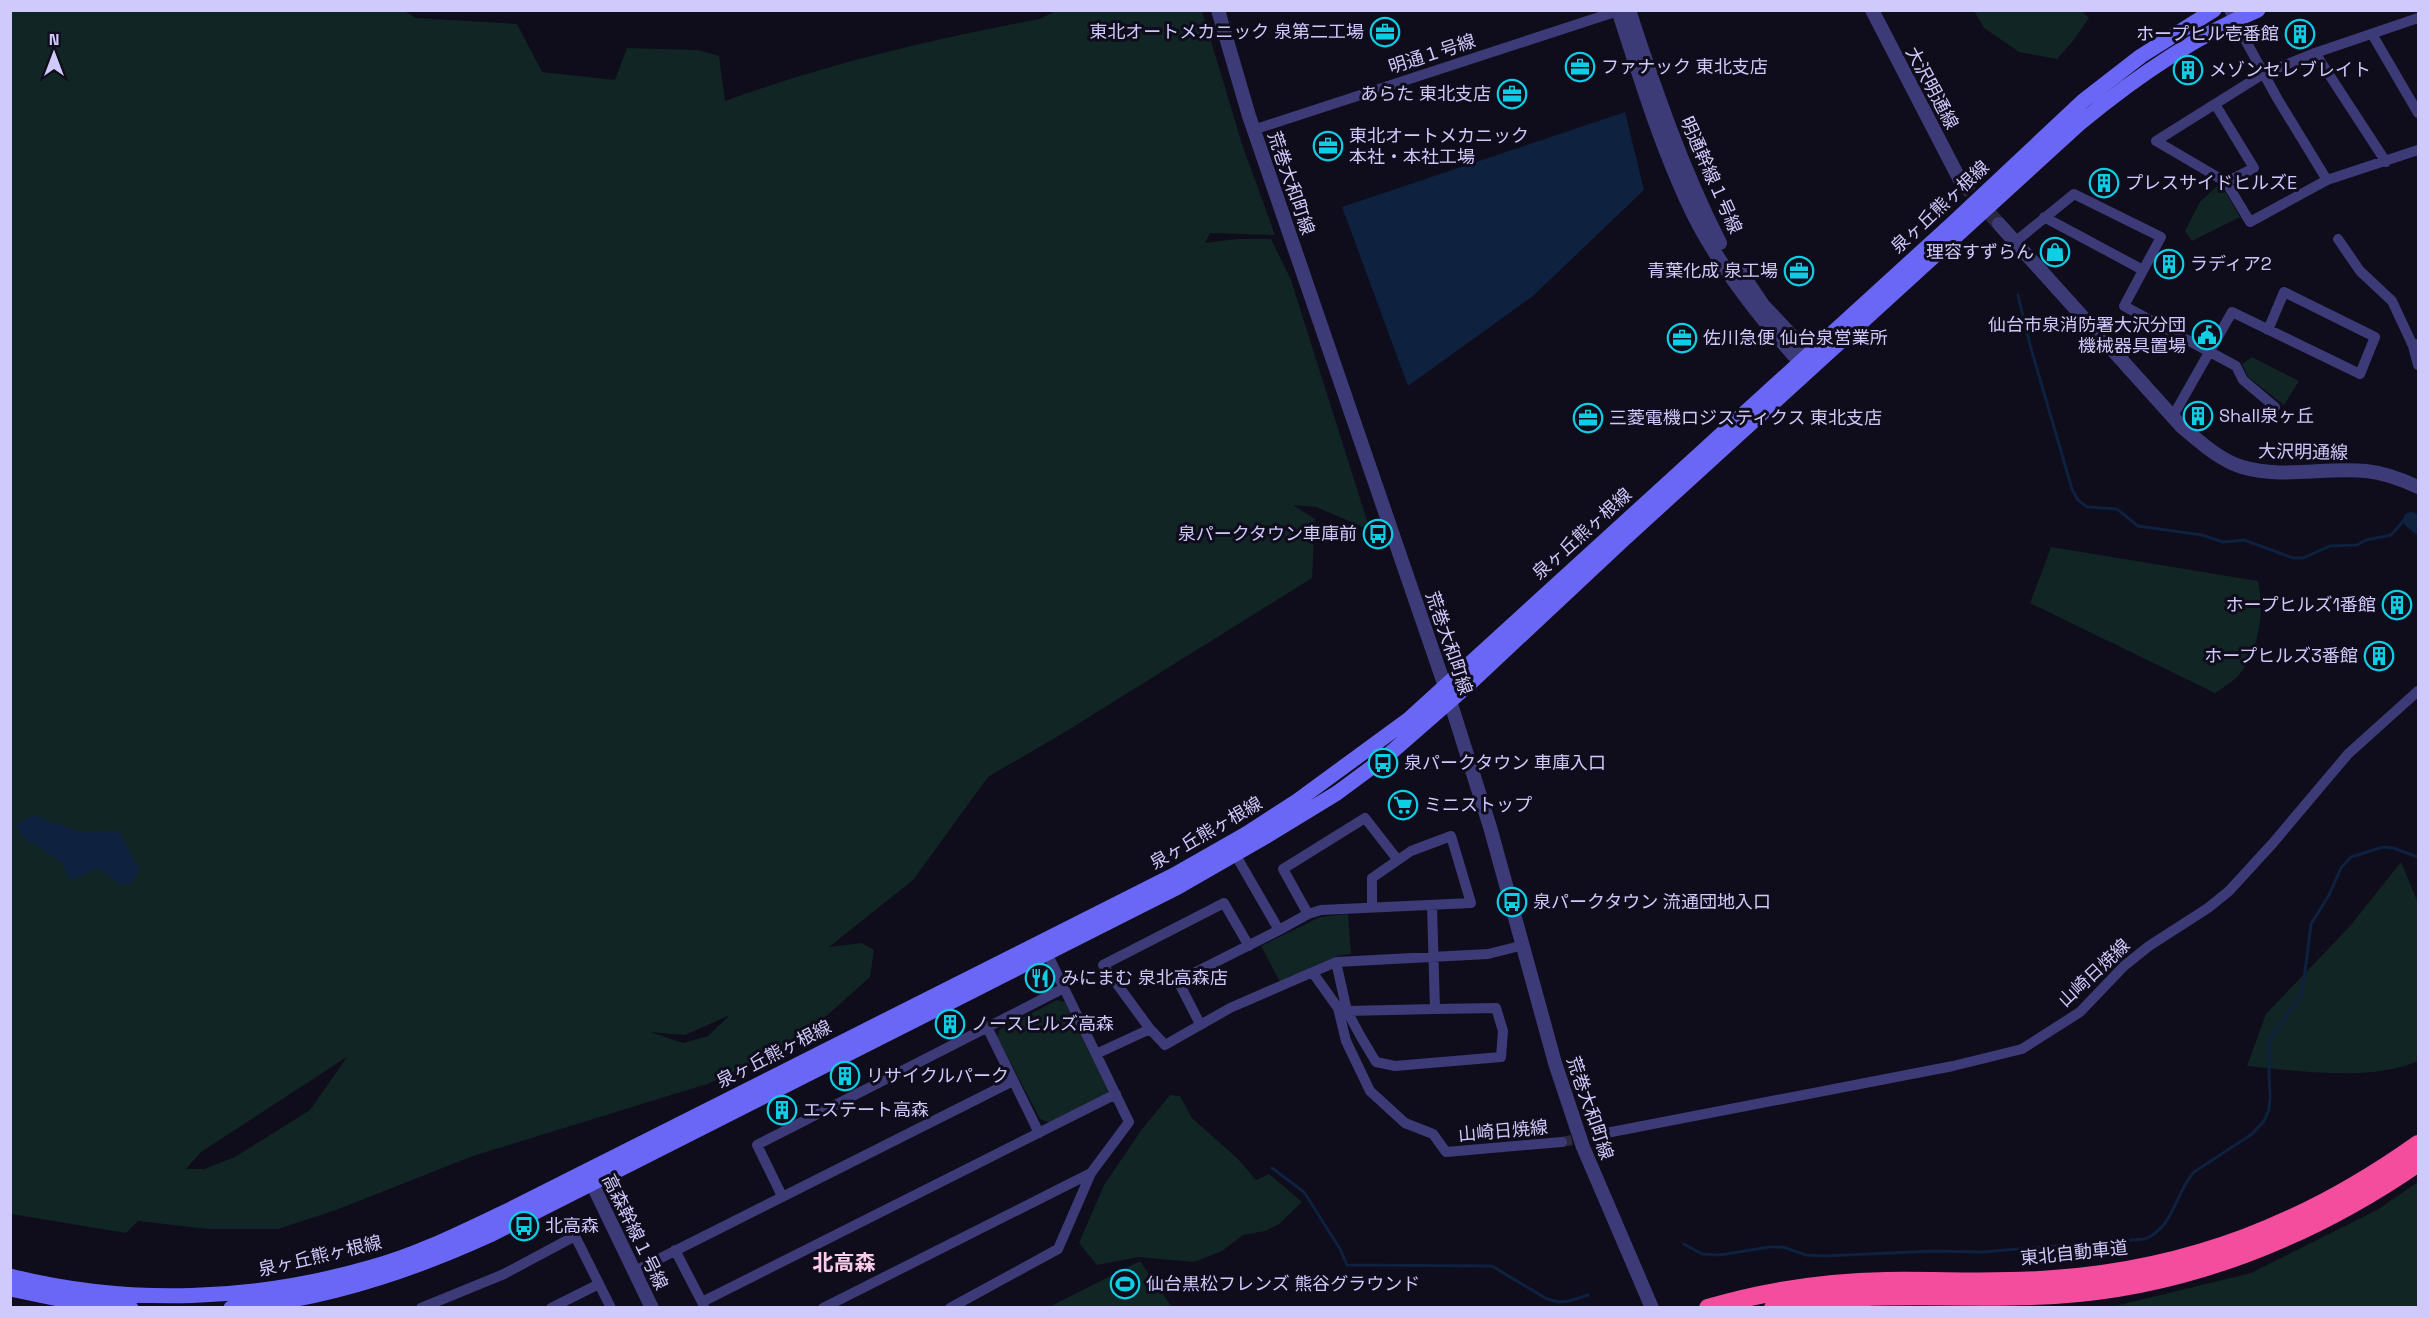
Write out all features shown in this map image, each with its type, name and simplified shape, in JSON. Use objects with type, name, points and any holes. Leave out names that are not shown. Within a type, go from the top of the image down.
[{"type":"highway","name":"東北自動車道","points":[[1708,1308],[1744,1297],[1836,1284],[2053,1279],[2151,1266],[2233,1242],[2285,1222],[2372,1177],[2417,1149]]},
{"type":"highway","name":"東北自動車道","points":[[1773,1308],[1840,1299],[2056,1295],[2102,1290],[2155,1280],[2228,1260],[2292,1236],[2347,1209],[2417,1149]]},
{"type":"main road","name":"泉ヶ丘熊ヶ根線","points":[[1044,947],[1178,887],[1306,813],[1362,775],[1448,694],[1623,540],[2083,100],[2149,50],[2214,10]]},
{"type":"main road","name":"泉ヶ丘熊ヶ根線","points":[[1809,363],[2093,113],[2159,64],[2232,15],[2258,10]]},
{"type":"main road","name":"泉ヶ丘熊ヶ根線","points":[[10,1276],[58,1287],[117,1295],[173,1297],[235,1304],[319,1294],[418,1265],[490,1235],[589,1177],[1044,947],[1174,875],[1246,834],[1297,801],[1409,719],[1448,694]]},
{"type":"main road","points":[[10,1289],[58,1299],[131,1308]]},
{"type":"street","name":"荒巻大和町線","points":[[1218,10],[1253,130],[1448,694],[1491,826],[1555,1063],[1583,1147],[1652,1308]]},
{"type":"street","name":"明通幹線１号線","points":[[1629,10],[1671,135],[1696,196],[1720,243],[1763,305],[1809,363]]},
{"type":"street","name":"大沢明通線","points":[[1872,10],[1962,182]]},
{"type":"street","name":"明通１号線","points":[[1253,130],[1619,11]]},
{"type":"street","points":[[1619,11],[1662,141],[1687,201],[1712,247],[1754,309],[1809,363]]},
{"type":"street","points":[[2232,15],[2263,74],[2327,180]]},
{"type":"street","points":[[2418,18],[2315,53],[2263,74],[2156,141],[2226,182],[2250,222],[2327,180],[2418,150]]},
{"type":"street","points":[[2372,34],[2418,113]]},
{"type":"street","points":[[2315,53],[2386,162]]},
{"type":"street","points":[[2215,104],[2254,168],[2226,182]]},
{"type":"street","points":[[2015,242],[2074,194],[2161,237],[2124,306],[2236,366],[2243,380],[2275,407]]},
{"type":"street","points":[[2044,217],[2143,270]]},
{"type":"street","name":"大沢明通線","points":[[2000,224],[2181,426],[2207,448],[2240,466],[2269,473],[2365,471],[2394,476],[2418,487]]},
{"type":"street","points":[[2338,239],[2360,271],[2392,301],[2416,345],[2418,365]]},
{"type":"street","points":[[2173,416],[2232,312],[2268,330],[2360,374],[2375,337],[2284,292],[2268,330]]},
{"type":"street","name":"山崎日焼線","points":[[1596,1135],[1992,1058],[2022,1049],[2080,1012],[2124,966],[2229,891],[2348,754],[2418,691]]},
{"type":"street","points":[[1308,914],[1283,869],[1347,829],[1365,818],[1397,859]]},
{"type":"street","points":[[1200,1024],[1178,981],[1308,914],[1321,910],[1471,903],[1451,836],[1411,851],[1372,878],[1372,907]]},
{"type":"street","points":[[1235,854],[1279,930]]},
{"type":"street","points":[[1248,946],[1224,903],[1103,965],[1150,1029],[1165,1045],[1230,1008],[1336,962],[1488,954],[1524,945]]},
{"type":"street","points":[[1432,906],[1435,1009]]},
{"type":"street","points":[[950,1308],[971,1303],[1059,1249],[1090,1173],[1129,1122],[1044,947]]},
{"type":"street","points":[[1336,962],[1347,1011],[1376,1062],[1395,1066],[1501,1057],[1503,1031],[1496,1008],[1347,1011]]},
{"type":"street","name":"山崎日焼線","points":[[1313,973],[1338,1008],[1346,1041],[1370,1091],[1405,1123],[1433,1134],[1446,1152],[1562,1142]]},
{"type":"street","points":[[782,1196],[757,1145],[1064,988]]},
{"type":"street","points":[[987,1027],[1039,1133]]},
{"type":"street","points":[[1096,1054],[1150,1029]]},
{"type":"street","points":[[633,1272],[1013,1081]]},
{"type":"street","points":[[675,1250],[703,1305],[1116,1094]]},
{"type":"street","points":[[824,1308],[1090,1173]]},
{"type":"street","name":"高森幹線１号線","points":[[589,1177],[652,1308]]},
{"type":"street","points":[[421,1308],[434,1306],[504,1274],[575,1236],[611,1308]]},
{"type":"street","points":[[551,1308],[599,1284]]},
{"type":"green space","points":[[403,10],[416,18],[517,24],[542,72],[615,80],[627,48],[698,50],[719,56],[725,101],[842,64],[919,44],[1039,19],[1056,11],[1202,11],[1242,144],[1275,235],[1210,233],[1205,243],[1236,239],[1271,239],[1291,280],[1370,530],[1316,507],[1293,505],[1315,519],[1312,578],[1065,732],[988,777],[913,880],[829,947],[862,943],[874,950],[870,977],[792,1047],[707,1084],[473,1156],[336,1210],[278,1229],[208,1229],[138,1221],[126,1233],[11,1214],[10,11]],"holes":[[[730,1015],[708,1036],[683,1043],[650,1032],[685,1035]],[[347,1057],[310,1110],[235,1157],[204,1169],[186,1169],[201,1152]]]},
{"type":"green space","points":[[1974,11],[2082,11],[2089,18],[2057,59],[2019,52],[1984,28]]},
{"type":"green space","points":[[2220,183],[2240,217],[2192,241],[2185,231],[2200,202]]},
{"type":"green space","points":[[2252,357],[2299,381],[2284,405],[2248,377],[2242,364]]},
{"type":"green space","points":[[2051,547],[2258,581],[2260,618],[2255,643],[2245,667],[2235,679],[2215,693],[2030,603]]},
{"type":"green space","points":[[2401,862],[2418,903],[2418,1061],[2399,1067],[2356,1073],[2311,1072],[2247,1066],[2266,1014],[2350,926]]},
{"type":"green space","points":[[1348,914],[1351,954],[1337,956],[1280,982],[1261,946],[1320,917]]},
{"type":"green space","points":[[1057,1000],[1065,1002],[1109,1087],[1107,1095],[1051,1123],[1040,1119],[997,1037],[999,1030]]},
{"type":"green space","points":[[1170,1095],[1180,1096],[1192,1118],[1238,1159],[1256,1180],[1269,1174],[1302,1202],[1279,1224],[1265,1231],[1243,1235],[1222,1251],[1194,1262],[1138,1257],[1097,1265],[1079,1243],[1104,1185],[1142,1129]]},
{"type":"green space","points":[[2418,1182],[2418,1307],[2111,1307],[2251,1273],[2377,1210]]},
{"type":"green space","name":"仙台黒松フレンズ 熊谷グラウンド","points":[[1140,1261],[1172,1307],[1049,1307]]},
{"type":"water","points":[[1625,112],[1644,190],[1533,296],[1408,386],[1342,207]]},
{"type":"water","points":[[33,815],[81,832],[119,831],[140,870],[131,884],[123,885],[98,869],[71,880],[61,862],[23,837],[16,825]]},
{"type":"waterway","points":[[2018,295],[2030,345],[2072,489],[2078,500],[2087,507],[2117,509],[2138,526],[2202,535],[2223,542],[2244,540],[2293,558],[2303,558],[2330,546],[2357,545],[2366,540],[2391,535],[2406,518],[2411,520]]},
{"type":"waterway","points":[[2411,520],[2418,526]]},
{"type":"waterway","points":[[1684,1244],[1702,1254],[1720,1255],[1783,1247],[1806,1255],[1825,1256],[1933,1251],[1982,1252],[2145,1239],[2155,1234],[2168,1218],[2194,1172],[2252,1134],[2264,1121],[2269,1110],[2270,1096],[2268,1047],[2271,1038],[2300,996],[2311,924],[2329,895],[2341,868],[2351,857],[2383,847],[2418,857]]},
{"type":"waterway","points":[[1272,1168],[1304,1192],[1340,1249],[1347,1265],[1492,1266],[1547,1299],[1559,1302],[1588,1295]]},
{"type":"tunnel","points":[[1961,182],[1999,224]]},
{"type":"tunnel","points":[[1562,1142],[1596,1135]]},
{"type":"place","name":"東北オートメカニック 泉第二工場","points":[[1385,32]]},
{"type":"place","name":"ホープヒル壱番館","points":[[2300,34]]},
{"type":"place","name":"ファナック 東北支店","points":[[1580,67]]},
{"type":"place","name":"メゾンセレブレイト","points":[[2188,70]]},
{"type":"place","name":"あらた 東北支店","points":[[1512,94]]},
{"type":"place","name":"東北オートメカニック 本社・本社工場","points":[[1328,146]]},
{"type":"place","name":"プレスサイドヒルズE","points":[[2104,183]]},
{"type":"place","name":"理容すずらん","points":[[2055,252]]},
{"type":"place","name":"ラディア2","points":[[2169,264]]},
{"type":"place","name":"青葉化成 泉工場","points":[[1799,271]]},
{"type":"place","name":"仙台市泉消防署大沢分団 機械器具置場","points":[[2207,335]]},
{"type":"place","name":"佐川急便 仙台泉営業所","points":[[1682,338]]},
{"type":"place","name":"Shall泉ヶ丘","points":[[2198,416]]},
{"type":"place","name":"三菱電機ロジスティクス 東北支店","points":[[1588,418]]},
{"type":"place","name":"泉パークタウン車庫前","points":[[1378,534]]},
{"type":"place","name":"ホープヒルズ1番館","points":[[2397,605]]},
{"type":"place","name":"ホープヒルズ3番館","points":[[2379,656]]},
{"type":"place","name":"泉パークタウン 車庫入口","points":[[1383,763]]},
{"type":"place","name":"ミニストップ","points":[[1403,805]]},
{"type":"place","name":"泉パークタウン 流通団地入口","points":[[1512,902]]},
{"type":"place","name":"みにまむ 泉北高森店","points":[[1040,978]]},
{"type":"place","name":"ノースヒルズ高森","points":[[950,1024]]},
{"type":"place","name":"リサイクルパーク","points":[[845,1076]]},
{"type":"place","name":"エステート高森","points":[[782,1110]]},
{"type":"place","name":"北高森","points":[[524,1226]]},
{"type":"place","name":"仙台黒松フレンズ 熊谷グラウンド","points":[[1125,1284]]},
{"type":"district","name":"北高森","points":[[844,1263]]}]
